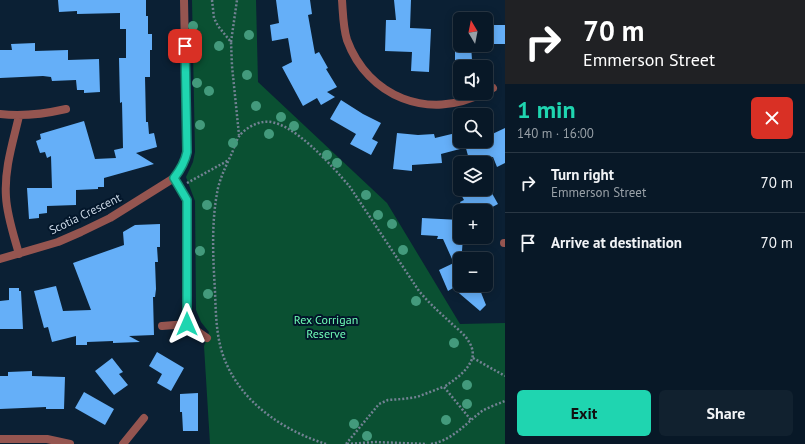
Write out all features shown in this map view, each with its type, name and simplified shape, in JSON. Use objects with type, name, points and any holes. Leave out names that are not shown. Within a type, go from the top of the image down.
[{"type":"street","points":[[184,0],[187,152],[185,160],[174,178],[187,200],[187,324]]},
{"type":"street","points":[[342,0],[344,26],[352,51],[377,84],[388,92],[403,99],[418,103],[445,105],[460,103],[467,100]]},
{"type":"street","points":[[0,114],[19,116],[66,109]]},
{"type":"street","points":[[19,116],[8,163],[6,187],[8,211],[19,254]]},
{"type":"street","name":"Scotia Crescent","points":[[0,259],[58,242],[110,218],[174,178]]},
{"type":"street","points":[[162,326],[187,324],[206,338]]},
{"type":"street","points":[[123,444],[144,418]]},
{"type":"street","points":[[0,439],[47,439],[70,444]]},
{"type":"path","points":[[212,0],[214,18],[218,26],[231,42]]},
{"type":"path","points":[[237,0],[231,42],[239,136],[223,171],[218,188],[214,213],[213,237],[216,318],[219,342],[226,364],[236,382],[251,401],[270,417],[288,428],[326,444]]},
{"type":"path","points":[[239,136],[254,125],[263,121],[272,122],[283,126],[301,137],[338,173],[350,187],[419,292],[430,304],[464,334],[469,342],[473,358],[469,366],[457,378],[444,387],[417,397],[388,400],[379,404],[347,444]]},
{"type":"path","points":[[179,187],[229,160]]},
{"type":"path","points":[[473,358],[505,376]]},
{"type":"path","points":[[444,387],[471,420]]},
{"type":"path","points":[[430,444],[449,438],[483,410],[505,401]]},
{"type":"path","points":[[347,444],[375,442],[427,444]]},
{"type":"green space","name":"Rex Corrigan Reserve","points":[[192,0],[256,0],[258,82],[387,203],[460,324],[505,323],[505,444],[210,444],[204,346],[209,332],[201,322],[196,310],[195,201],[186,177],[193,162],[195,152]]},
{"type":"building","points":[[58,0],[146,0],[148,34],[152,34],[152,50],[150,50],[150,77],[145,77],[146,122],[148,122],[149,134],[154,133],[157,147],[136,153],[154,164],[104,178],[104,187],[98,187],[98,189],[76,190],[76,205],[47,206],[47,213],[39,214],[39,218],[29,219],[27,188],[52,188],[51,156],[47,158],[45,152],[40,153],[36,141],[41,139],[40,134],[84,121],[95,159],[116,158],[114,150],[123,148],[119,58],[126,58],[126,29],[120,29],[120,13],[77,14],[77,11],[59,12]]},
{"type":"building","points":[[276,0],[310,0],[312,14],[308,15],[315,54],[319,52],[328,68],[326,69],[337,87],[327,92],[335,97],[321,105],[317,98],[303,106],[282,67],[292,62],[288,38],[272,41],[270,25],[279,23]]},
{"type":"building","points":[[394,0],[411,0],[410,28],[431,29],[429,72],[411,71],[412,52],[385,51],[386,20],[396,20]]},
{"type":"building","points":[[493,25],[505,25],[505,44],[493,44]]},
{"type":"building","points":[[35,43],[35,51],[68,50],[68,60],[99,59],[100,92],[84,93],[84,90],[77,90],[76,80],[52,81],[51,77],[43,76],[0,78],[0,50],[12,50],[11,44]]},
{"type":"building","points":[[455,52],[471,52],[472,60],[455,60]]},
{"type":"building","points":[[341,100],[381,123],[372,139],[378,142],[371,155],[350,144],[356,134],[330,119]]},
{"type":"building","points":[[505,128],[505,163],[497,167],[493,156],[468,156],[466,148],[493,148],[493,134]]},
{"type":"building","points":[[397,133],[418,135],[434,134],[435,138],[453,134],[453,148],[460,149],[441,154],[442,163],[412,165],[412,171],[393,169]]},
{"type":"building","points":[[493,195],[498,204],[493,207],[493,204],[461,204],[460,202],[464,200],[462,196]]},
{"type":"building","points":[[422,218],[453,220],[453,244],[462,244],[462,252],[453,252],[452,259],[443,239],[437,239],[438,236],[421,235]]},
{"type":"building","points":[[160,224],[160,247],[157,247],[158,262],[155,262],[156,289],[155,297],[153,297],[154,335],[129,336],[140,342],[87,342],[87,345],[76,345],[76,336],[52,342],[48,327],[44,328],[34,291],[56,286],[63,311],[91,310],[73,263],[124,245],[123,232],[135,225]]},
{"type":"building","points":[[453,263],[453,288],[448,291],[439,270]]},
{"type":"building","points":[[9,288],[19,288],[19,291],[21,291],[23,329],[0,329],[0,301],[9,300]]},
{"type":"building","points":[[458,292],[481,292],[486,305],[480,311]]},
{"type":"building","points":[[157,352],[184,368],[171,391],[157,383],[162,374],[149,366]]},
{"type":"building","points":[[112,358],[123,372],[119,374],[128,385],[114,395],[95,371]]},
{"type":"building","points":[[32,371],[32,376],[65,377],[64,409],[46,409],[46,407],[0,409],[0,376],[8,376],[8,372]]},
{"type":"building","points":[[84,392],[114,409],[105,425],[75,408]]},
{"type":"building","points":[[198,393],[198,431],[183,431],[182,412],[180,412],[180,394]]},
{"type":"route","points":[[185,46],[187,152],[180,170],[174,178],[187,200],[187,324]]}]
